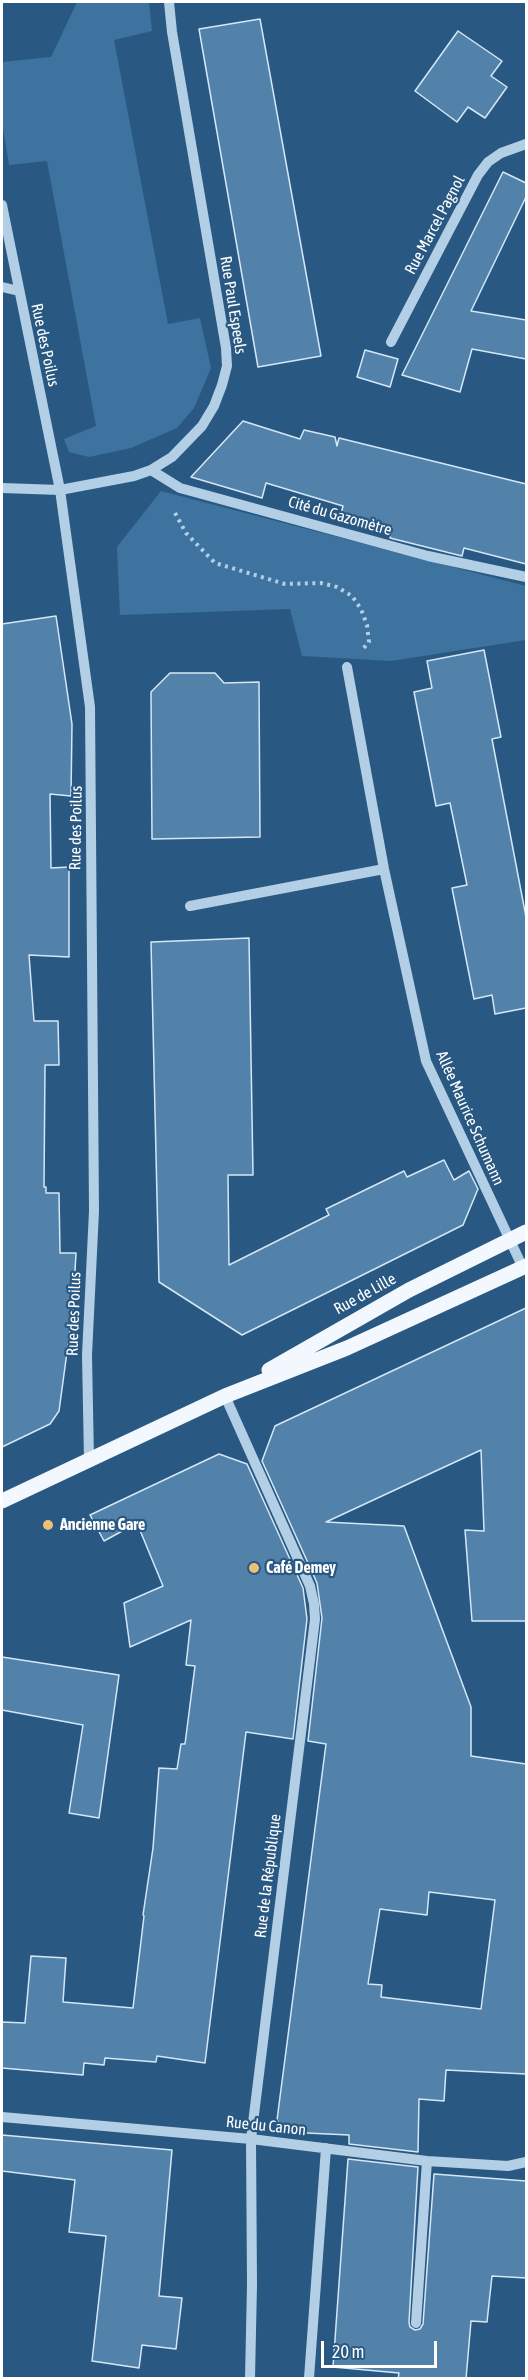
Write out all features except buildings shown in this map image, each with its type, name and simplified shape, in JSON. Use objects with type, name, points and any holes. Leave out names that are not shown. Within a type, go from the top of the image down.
[{"type":"main road","name":"Rue de Lille","points":[[225,1396],[371,1311],[526,1232]]},
{"type":"main road","name":"Rue de Lille","points":[[2,1501],[225,1396],[347,1348],[525,1267]]},
{"type":"street","name":"Rue Paul Espeels","points":[[2,488],[60,490],[134,477],[172,457],[202,426],[214,406],[227,366],[226,348],[171,32],[169,2]]},
{"type":"street","name":"Rue Marcel Pagnol","points":[[391,342],[478,175],[488,162],[501,153],[526,144]]},
{"type":"street","name":"Rue des Poilus","points":[[2,205],[60,490],[90,707],[94,1211],[87,1356],[89,1460]]},
{"type":"street","points":[[2,287],[19,291]]},
{"type":"street","name":"Cité du Gazomètre","points":[[151,470],[180,488],[428,556],[526,578]]},
{"type":"street","name":"Allée Maurice Schumann","points":[[347,667],[384,869],[426,1061],[509,1240],[525,1267]]},
{"type":"street","points":[[190,906],[384,869]]},
{"type":"street","name":"Rue de la République","points":[[225,1396],[310,1586],[315,1611],[251,2139],[250,2379]]},
{"type":"street","name":"Rue du Canon","points":[[2,2117],[251,2139],[427,2161],[508,2166],[526,2162]]},
{"type":"street","points":[[309,2379],[326,2148]]},
{"type":"street","points":[[416,2323],[427,2161]]},
{"type":"path","points":[[151,470],[186,533],[215,563],[285,584],[321,583],[338,587],[352,596],[364,617],[369,642],[347,667]]},
{"type":"shaded area","points":[[77,2],[149,2],[152,31],[114,40],[168,324],[200,318],[211,368],[194,408],[177,428],[131,448],[89,457],[69,452],[64,439],[96,426],[47,161],[9,165],[2,123],[2,62],[51,57]]},
{"type":"shaded area","points":[[161,491],[526,586],[526,640],[391,661],[302,656],[290,609],[120,615],[117,547]]},
{"type":"place","name":"Ancienne Gare","points":[[48,1525]]},
{"type":"place","name":"Café Demey","points":[[254,1568]]}]
